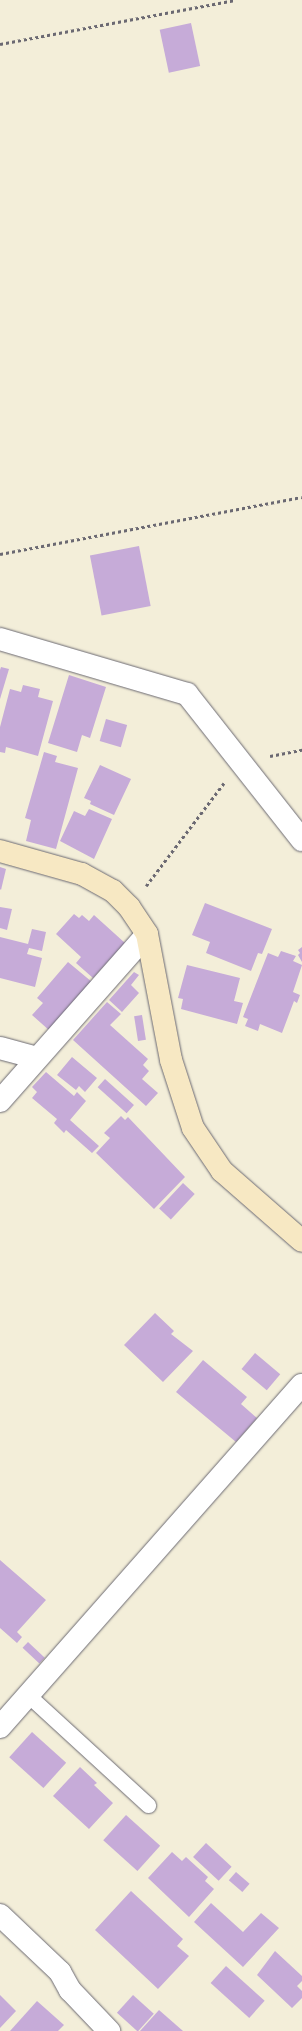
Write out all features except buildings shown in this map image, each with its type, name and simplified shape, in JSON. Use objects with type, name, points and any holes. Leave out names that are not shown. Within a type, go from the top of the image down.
[{"type":"main road","points":[[0,851],[82,874],[113,891],[130,907],[147,934],[171,1060],[193,1128],[222,1171],[302,1241]]},
{"type":"street","points":[[0,638],[186,694],[302,840]]},
{"type":"street","points":[[0,1101],[147,934]]},
{"type":"street","points":[[0,1048],[37,1058]]},
{"type":"street","points":[[0,1726],[302,1385]]},
{"type":"street","points":[[0,1915],[60,1972],[70,1990],[109,2031]]},
{"type":"lane","points":[[28,1695],[148,1804]]},
{"type":"path","points":[[0,44],[234,0]]},
{"type":"path","points":[[0,554],[302,497]]},
{"type":"path","points":[[130,907],[240,762],[302,750]]}]
